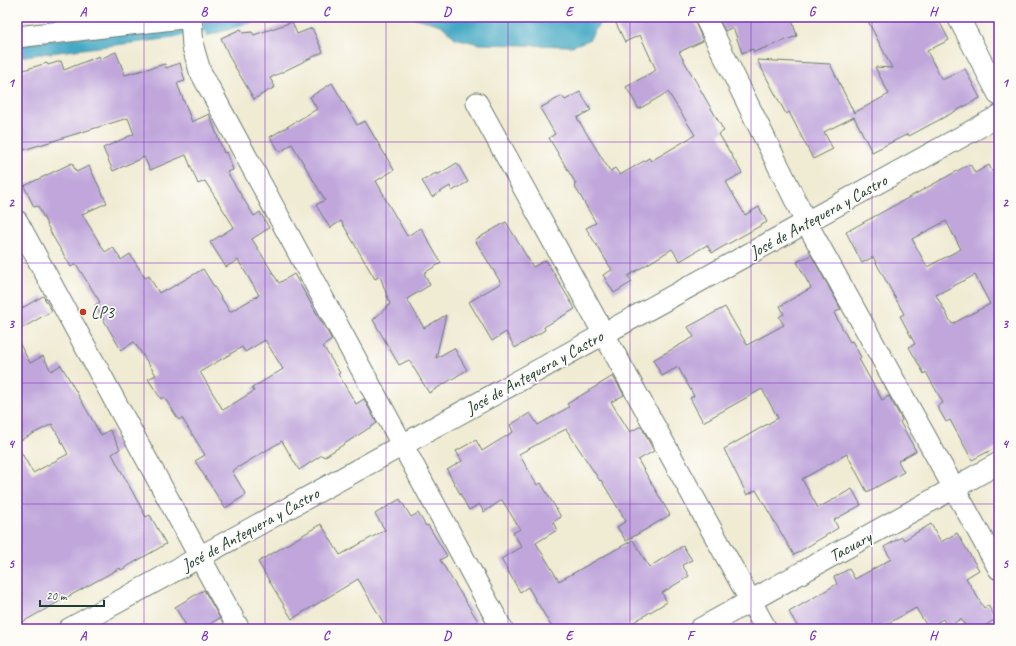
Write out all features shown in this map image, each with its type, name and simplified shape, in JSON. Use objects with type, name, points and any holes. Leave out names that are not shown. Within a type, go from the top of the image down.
[{"type":"street","points":[[705,17],[806,222],[999,569]]},
{"type":"street","points":[[958,17],[999,95]]},
{"type":"street","points":[[17,37],[191,20],[193,47],[200,70],[502,629]]},
{"type":"street","points":[[477,103],[766,629]]},
{"type":"street","name":"José de Antequera y Castro","points":[[69,629],[999,116]]},
{"type":"street","points":[[17,221],[239,629]]},
{"type":"street","name":"Tacuary","points":[[700,629],[999,463]]},
{"type":"water","points":[[234,17],[270,17],[207,36],[203,21]]},
{"type":"water","points":[[412,17],[601,17],[601,21],[589,40],[572,46],[479,44],[455,38],[441,25]]},
{"type":"water","points":[[173,27],[173,38],[17,57],[17,44]]},
{"type":"building","points":[[613,17],[693,17],[703,41],[679,52],[724,131],[719,134],[742,173],[726,182],[745,215],[759,207],[767,222],[712,253],[707,245],[680,261],[672,249],[628,276],[632,282],[614,293],[603,275],[612,270],[586,228],[596,223],[574,185],[576,184],[549,138],[555,134],[540,108],[562,96],[565,100],[580,92],[591,110],[577,118],[610,171],[615,168],[620,175],[649,158],[651,161],[695,135],[668,92],[639,109],[626,87],[656,70],[640,35],[625,42]]},
{"type":"building","points":[[718,17],[791,17],[797,36],[754,52],[753,49],[742,53],[733,27],[725,31]]},
{"type":"building","points":[[866,17],[937,17],[949,40],[927,51],[942,80],[965,69],[980,98],[909,136],[908,134],[872,152],[854,117],[824,132],[833,149],[813,159],[789,112],[786,114],[757,60],[830,64],[854,113],[889,94],[875,67],[892,68]]},
{"type":"building","points":[[292,22],[297,34],[312,28],[323,52],[270,78],[275,87],[254,99],[231,60],[221,38],[241,29],[243,33],[252,32],[254,35]]},
{"type":"building","points":[[116,52],[125,75],[165,64],[166,68],[180,63],[185,81],[177,83],[192,122],[209,114],[224,153],[226,152],[233,170],[227,172],[254,216],[260,212],[269,228],[252,239],[279,283],[294,274],[332,340],[323,346],[340,373],[338,374],[356,404],[364,399],[377,423],[324,457],[322,455],[299,470],[282,441],[232,471],[246,495],[225,508],[195,461],[205,455],[182,418],[179,420],[164,397],[161,399],[148,379],[156,375],[134,342],[121,350],[95,305],[100,302],[76,264],[71,267],[52,235],[38,206],[34,207],[24,186],[72,163],[76,172],[89,166],[107,203],[82,214],[105,252],[113,247],[121,260],[130,254],[145,278],[149,276],[159,293],[203,269],[230,312],[259,295],[238,260],[226,267],[210,242],[234,227],[205,181],[198,184],[186,155],[150,170],[144,157],[113,171],[103,148],[134,134],[128,118],[20,151],[17,141],[17,72],[47,63],[48,65],[61,61],[64,70],[99,56],[100,59]],"holes":[[[265,340],[283,369],[252,388],[254,391],[223,410],[200,372],[242,347],[245,352]]]},
{"type":"building","points":[[332,83],[357,125],[365,121],[394,170],[376,181],[407,236],[421,228],[441,263],[424,273],[430,285],[407,299],[424,328],[446,315],[436,358],[454,348],[467,370],[429,393],[409,360],[399,365],[373,320],[390,304],[380,276],[375,279],[341,221],[330,228],[316,205],[325,200],[292,144],[280,152],[270,137],[317,109],[310,97]]},
{"type":"building","points":[[457,163],[468,182],[452,191],[450,186],[432,197],[422,181],[436,173],[437,175]]},
{"type":"building","points":[[970,164],[975,173],[989,165],[992,171],[999,167],[999,446],[972,460],[950,420],[946,422],[937,406],[943,403],[926,372],[924,374],[909,347],[915,344],[900,316],[904,314],[873,257],[862,263],[846,232]],"holes":[[[946,221],[961,249],[927,267],[912,239]],[[975,275],[990,304],[952,324],[936,295]]]},
{"type":"building","points":[[506,222],[533,267],[546,260],[575,309],[544,327],[545,330],[515,348],[506,332],[492,341],[469,302],[501,283],[475,240]]},
{"type":"building","points":[[811,255],[841,309],[834,313],[850,342],[852,341],[861,357],[859,359],[882,400],[889,396],[902,420],[900,422],[916,451],[898,461],[904,472],[867,492],[847,454],[802,479],[818,508],[852,489],[861,505],[834,520],[838,528],[794,555],[756,490],[747,495],[724,449],[778,418],[762,389],[703,422],[690,398],[694,396],[678,367],[662,376],[653,360],[694,337],[688,327],[725,307],[747,345],[784,325],[779,317],[784,314],[780,306],[811,288],[797,262]]},
{"type":"building","points":[[43,296],[52,311],[17,331],[17,311]]},
{"type":"building","points":[[17,339],[30,363],[43,356],[51,371],[61,365],[101,435],[110,430],[120,449],[112,454],[146,517],[150,515],[166,544],[121,570],[120,568],[17,625],[17,445],[33,473],[68,454],[52,424],[17,442]]},
{"type":"building","points":[[613,376],[624,395],[611,402],[630,432],[641,426],[654,451],[638,460],[670,515],[626,541],[617,527],[626,521],[601,480],[600,481],[566,429],[519,454],[537,485],[541,483],[561,517],[553,522],[557,530],[536,543],[559,581],[633,540],[649,567],[683,546],[692,560],[682,565],[689,576],[662,593],[667,602],[622,629],[553,629],[528,587],[520,592],[501,559],[522,547],[513,533],[520,529],[502,500],[484,512],[479,504],[469,510],[447,470],[462,461],[456,451],[476,440],[482,451],[513,432],[510,425],[530,413],[538,425],[569,407],[567,404]]},
{"type":"building","points":[[400,499],[411,517],[418,513],[426,526],[428,525],[447,556],[440,560],[478,621],[465,629],[387,629],[358,579],[292,619],[258,562],[321,524],[340,555],[385,530],[375,514]]},
{"type":"building","points":[[931,524],[941,542],[957,533],[979,570],[966,578],[984,608],[988,605],[996,619],[979,629],[967,629],[961,619],[947,627],[943,619],[928,628],[916,608],[878,629],[799,629],[789,612],[837,584],[834,577],[849,569],[855,579],[891,559],[884,547],[902,537],[904,540]]},
{"type":"building","points":[[204,590],[220,618],[201,629],[188,629],[175,607]]},
{"type":"waterway","points":[[166,36],[211,27]]},
{"type":"place","name":"LP3","points":[[83,312]]}]
